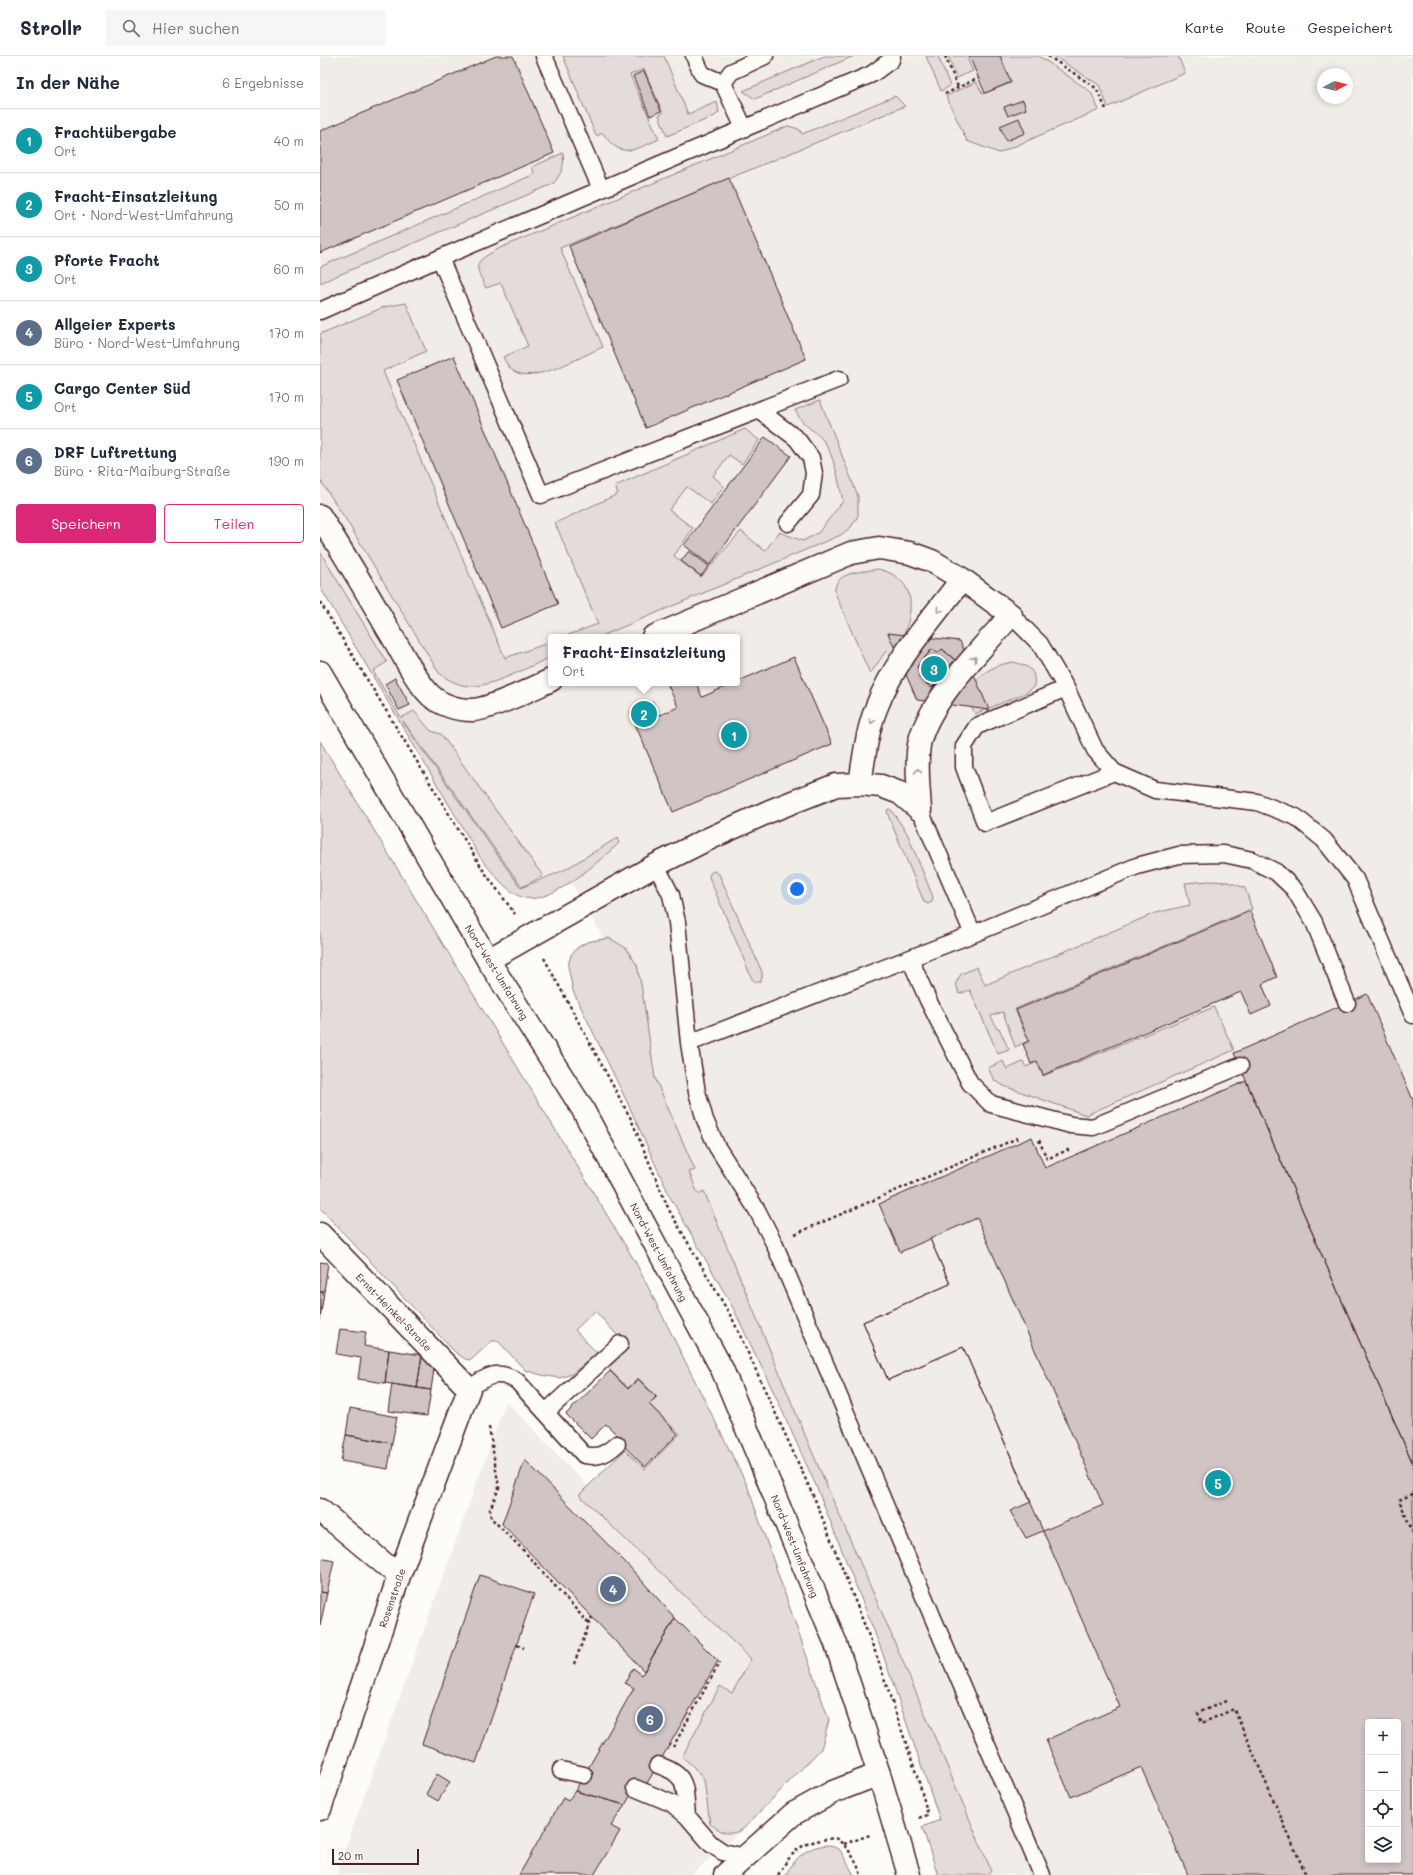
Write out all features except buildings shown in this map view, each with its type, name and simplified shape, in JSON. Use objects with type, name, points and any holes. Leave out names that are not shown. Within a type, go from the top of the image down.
[{"type":"street","points":[[320,516],[349,561],[414,673],[430,694],[440,702],[448,707],[473,710],[485,707],[548,681]]},
{"type":"street","points":[[660,634],[851,553],[879,548],[910,553],[932,561],[962,579],[1011,615],[943,694],[929,717],[920,741],[918,768],[920,810]]},
{"type":"street","points":[[860,784],[876,706],[887,683],[899,663],[962,579]]},
{"type":"street","name":"Nord-West-Umfahrung","points":[[320,672],[488,960],[582,1108],[722,1370],[836,1644],[879,1774],[909,1875]]},
{"type":"street","points":[[488,960],[656,865],[770,811],[836,785],[860,784],[881,786],[900,793],[920,810]]},
{"type":"street","name":"Ernst-Heinkel-Straße","points":[[320,1234],[469,1389]]},
{"type":"street","name":"Rosenstraße","points":[[320,1809],[399,1576],[469,1389]]},
{"type":"street","points":[[320,1510],[399,1576]]},
{"type":"street","points":[[725,1875],[793,1814],[833,1792],[879,1774]]},
{"type":"lane","points":[[544,56],[601,189]]},
{"type":"lane","points":[[694,56],[702,74],[723,83],[744,128]]},
{"type":"lane","points":[[320,311],[440,258],[872,74],[891,60],[892,56]]},
{"type":"lane","points":[[723,83],[731,72],[762,57]]},
{"type":"lane","points":[[440,258],[541,495],[839,379]]},
{"type":"lane","points":[[759,410],[797,439],[810,458],[814,472],[811,495],[788,523]]},
{"type":"lane","points":[[1011,615],[1040,644],[1066,688],[1095,750],[1114,772],[1155,790],[1257,802],[1296,817],[1324,840],[1355,879],[1413,1015]]},
{"type":"lane","points":[[1066,688],[977,726],[964,746],[964,767],[985,823],[1114,772]]},
{"type":"lane","points":[[920,810],[973,934]]},
{"type":"lane","points":[[689,1043],[910,959],[1137,866],[1179,855],[1224,854],[1252,860],[1276,872],[1294,888],[1314,922],[1347,1003]]},
{"type":"lane","points":[[656,865],[671,895],[677,922],[689,1043],[697,1092],[705,1120],[717,1147],[757,1210],[774,1243],[1042,1875]]},
{"type":"lane","points":[[910,959],[928,1000],[970,1083],[991,1104],[1071,1125],[1093,1126],[1240,1066]]},
{"type":"lane","points":[[546,1412],[620,1344]]},
{"type":"lane","points":[[469,1389],[483,1378],[496,1375],[508,1375],[518,1381],[584,1454],[594,1457],[605,1455],[617,1444]]},
{"type":"lane","points":[[660,1766],[676,1772],[684,1784],[687,1816]]},
{"type":"lane","points":[[561,1770],[584,1775]]},
{"type":"lane","points":[[636,1788],[671,1803],[687,1816],[711,1844],[723,1852],[745,1857]]},
{"type":"path","points":[[944,56],[958,88]]},
{"type":"path","points":[[1048,56],[1096,88],[1106,109]]},
{"type":"path","points":[[945,94],[978,78]]},
{"type":"path","points":[[320,602],[483,870],[531,936]]},
{"type":"path","points":[[774,1243],[1027,1134]]},
{"type":"path","points":[[1038,1138],[1047,1159],[1076,1146]]},
{"type":"path","points":[[489,1427],[499,1488],[490,1509],[491,1518],[523,1550],[589,1624]]},
{"type":"path","points":[[1413,1494],[1399,1500],[1413,1533]]},
{"type":"path","points":[[574,1664],[592,1617]]},
{"type":"path","points":[[517,1645],[524,1648]]},
{"type":"path","points":[[660,1766],[720,1662]]},
{"type":"path","points":[[1226,1701],[1198,1713],[1202,1723],[1234,1709],[1306,1875]]},
{"type":"path","points":[[778,1875],[789,1856],[801,1846],[819,1840],[834,1838],[844,1844],[857,1865],[861,1875]]},
{"type":"shaded area","points":[[320,56],[1413,56],[1413,1875],[952,1875],[943,1813],[837,1518],[634,1106],[572,989],[567,966],[570,955],[576,947],[586,941],[603,937],[563,869],[521,888],[404,722],[320,587]]},
{"type":"shaded area","points":[[563,56],[664,56],[688,114],[717,102],[719,112],[715,116],[667,136],[659,115],[663,113],[644,69],[630,75],[659,139],[635,149],[622,150],[609,141],[603,133],[596,136]]},
{"type":"shaded area","points":[[824,56],[854,56],[755,99],[743,91]]},
{"type":"shaded area","points":[[926,56],[938,56],[950,86],[941,91]]},
{"type":"shaded area","points":[[948,56],[966,56],[973,71],[957,78]]},
{"type":"shaded area","points":[[1000,56],[1039,56],[1091,92],[1099,110],[999,153],[967,141],[946,96],[976,82],[983,94],[1011,83]]},
{"type":"shaded area","points":[[1054,56],[1178,56],[1185,73],[1108,107],[1099,85]]},
{"type":"shaded area","points":[[895,96],[905,106],[560,248],[603,347],[557,368],[544,372],[521,374],[512,370],[508,366],[503,357],[528,346],[501,283],[486,288],[482,280],[479,273],[478,264],[485,257],[500,248],[788,126],[799,129],[802,134]]},
{"type":"shaded area","points":[[563,153],[562,170],[553,184],[320,283],[320,267],[535,174],[532,167]]},
{"type":"shaded area","points":[[406,303],[426,351],[383,371],[505,658],[548,643],[548,658],[498,681],[476,686],[467,686],[452,681],[439,673],[345,518],[320,480],[320,334],[384,307]]},
{"type":"shaded area","points":[[820,400],[858,496],[858,516],[851,527],[841,535],[606,634],[571,634],[598,624],[555,523],[618,494],[615,486],[745,429],[759,440],[742,464],[729,455],[713,476],[724,486],[711,504],[687,487],[669,510],[693,528],[674,556],[701,577],[741,531],[765,551],[779,532],[803,541],[818,533],[843,501],[836,468],[830,452],[822,439],[804,424],[795,410]]},
{"type":"shaded area","points":[[320,552],[387,662],[373,671],[401,718],[414,711],[431,731],[441,734],[543,876],[522,887],[403,721],[521,888],[564,870],[617,838],[619,843],[575,879],[562,888],[549,894],[536,898],[525,898],[519,896],[506,887],[480,857],[320,587]]},
{"type":"shaded area","points":[[878,569],[893,575],[903,583],[908,593],[910,605],[909,618],[900,643],[893,655],[886,651],[870,674],[835,593],[839,580],[844,577],[857,572]]},
{"type":"shaded area","points":[[1013,662],[1030,669],[1034,675],[1034,686],[1028,692],[975,714],[965,694],[985,672],[997,666]]},
{"type":"shaded area","points":[[320,741],[636,1263],[747,1485],[829,1720],[821,1749],[742,1830],[732,1833],[725,1833],[710,1824],[704,1780],[692,1765],[682,1757],[720,1686],[732,1693],[751,1659],[579,1495],[625,1450],[645,1469],[680,1434],[649,1404],[657,1397],[638,1378],[628,1388],[608,1368],[629,1348],[595,1311],[575,1330],[597,1353],[572,1374],[559,1378],[541,1375],[525,1370],[498,1341],[492,1341],[471,1360],[465,1359],[455,1352],[320,1208]]},
{"type":"shaded area","points":[[889,809],[907,833],[933,897],[932,902],[928,904],[924,902],[888,815],[887,810]]},
{"type":"shaded area","points":[[714,871],[719,874],[762,972],[760,982],[756,982],[752,979],[709,877],[710,873]]},
{"type":"shaded area","points":[[1209,881],[1228,882],[1245,888],[1252,909],[1015,1009],[1028,1041],[1015,1047],[1003,1012],[991,1016],[997,1029],[999,1028],[1009,1050],[998,1054],[970,990],[959,994],[956,983],[961,974],[977,967],[985,985],[1155,913],[1190,905],[1185,883]]},
{"type":"shaded area","points":[[609,938],[626,948],[637,965],[655,1078],[695,1170],[689,1172],[698,1194],[704,1191],[810,1447],[991,1870],[987,1875],[938,1875],[922,1827],[940,1820],[880,1646],[817,1488],[775,1395],[732,1306],[670,1197],[630,1108],[573,991],[568,966],[571,955],[577,948],[587,942]]},
{"type":"shaded area","points":[[1214,1007],[1234,1050],[1086,1115],[1004,1086],[994,1080],[988,1068],[1003,1061],[1007,1069],[1023,1062],[1026,1067],[1037,1062],[1043,1076]]},
{"type":"shaded area","points":[[506,1401],[755,1661],[736,1825],[742,1830],[691,1875],[336,1875]]},
{"type":"shaded area","points":[[830,1845],[840,1850],[854,1875],[785,1875],[794,1862],[803,1853],[815,1847]]},
{"type":"place","name":"Pforte Fracht","points":[[934,669]]},
{"type":"place","name":"Fracht-Einsatzleitung","points":[[644,714]]},
{"type":"place","name":"Frachtübergabe","points":[[734,735]]},
{"type":"place","name":"Cargo Center Süd","points":[[1218,1483]]},
{"type":"place","name":"Allgeier Experts","points":[[613,1589]]},
{"type":"place","name":"DRF Luftrettung","points":[[650,1719]]}]
